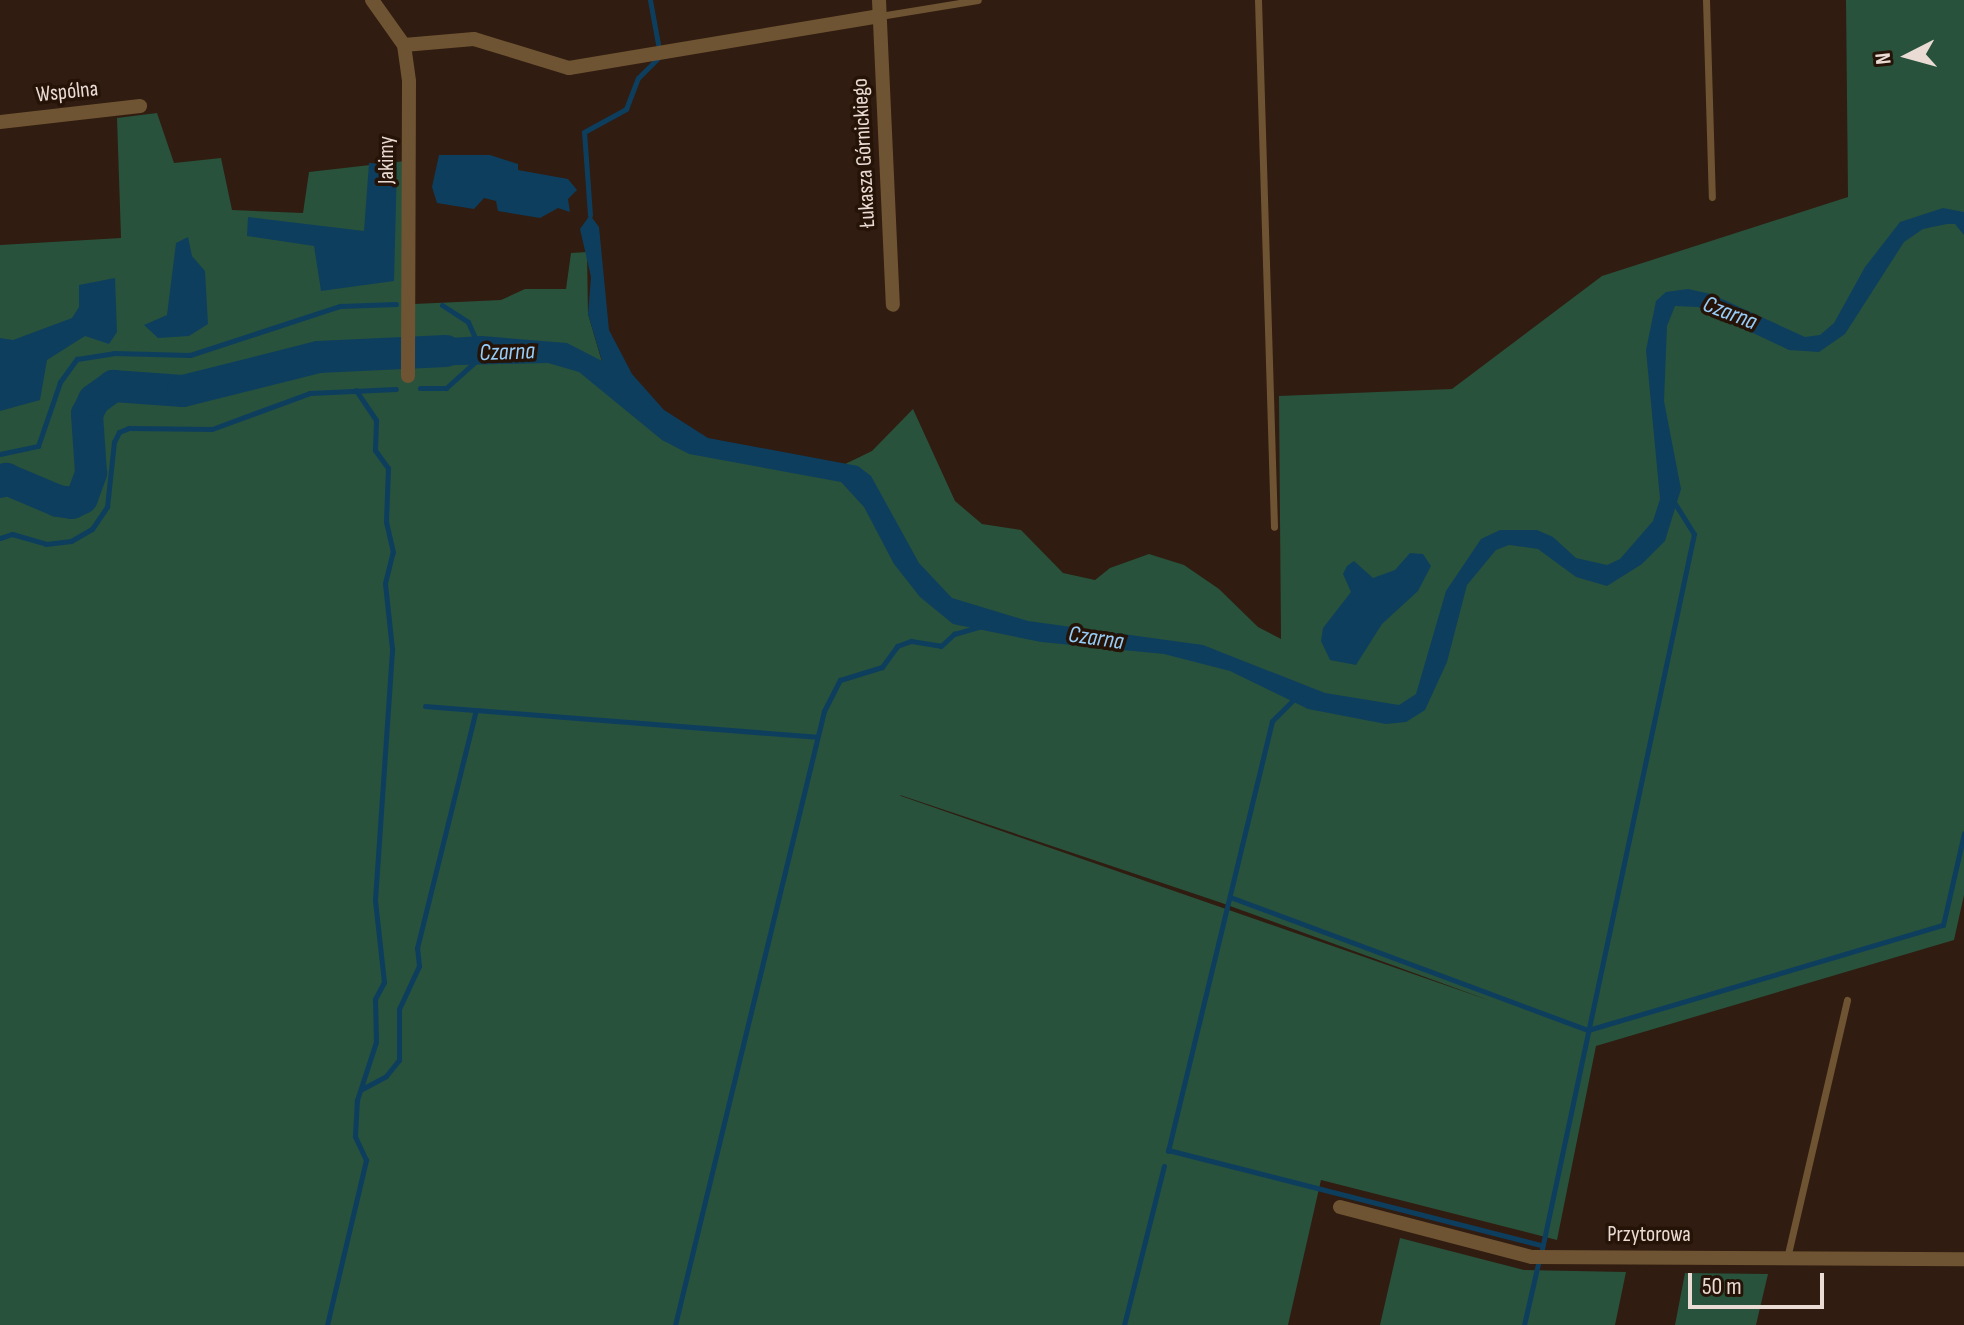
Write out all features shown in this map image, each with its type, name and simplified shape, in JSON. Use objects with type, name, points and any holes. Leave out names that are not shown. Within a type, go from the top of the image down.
[{"type":"street","name":"Jakimy","points":[[372,0],[404,45],[409,82],[408,376]]},
{"type":"street","name":"Łukasza Górnickiego","points":[[879,0],[893,305]]},
{"type":"street","points":[[404,45],[474,39],[569,68],[880,16]]},
{"type":"street","name":"Wspólna","points":[[0,122],[140,106]]},
{"type":"street","name":"Przytorowa","points":[[1340,1207],[1532,1257],[1964,1259]]},
{"type":"lane","points":[[880,16],[978,0]]},
{"type":"lane","points":[[1258,0],[1274,527]]},
{"type":"lane","points":[[1706,0],[1712,197]]},
{"type":"lane","points":[[1787,1258],[1847,1000]]},
{"type":"green space","points":[[1846,0],[1964,0],[1964,895],[1954,940],[1596,1046],[1557,1240],[1321,1180],[1288,1325],[0,1325],[0,245],[121,238],[117,118],[157,113],[174,163],[221,158],[232,210],[303,213],[309,172],[414,160],[414,304],[501,300],[525,289],[566,289],[571,253],[587,252],[588,314],[602,362],[695,445],[841,466],[872,451],[913,409],[955,501],[982,524],[1021,530],[1063,573],[1095,580],[1110,568],[1149,554],[1184,565],[1219,589],[1258,627],[1281,639],[1279,396],[1452,389],[1602,276],[1848,197]],"holes":[[[900,795],[1219,902],[1491,1001]]]},
{"type":"green space","points":[[1400,1238],[1524,1270],[1626,1272],[1615,1325],[1380,1325]]},
{"type":"green space","points":[[1685,1273],[1768,1274],[1756,1325],[1675,1325]]},
{"type":"water","points":[[439,155],[490,155],[518,164],[518,170],[568,179],[577,190],[568,199],[570,212],[558,208],[540,218],[498,211],[496,201],[484,198],[474,209],[437,203],[432,187]]},
{"type":"water","points":[[369,163],[397,165],[394,281],[321,291],[314,246],[247,236],[248,217],[364,231]]},
{"type":"water","points":[[1943,208],[1964,212],[1964,235],[1955,224],[1947,224],[1923,229],[1904,242],[1845,334],[1819,352],[1789,350],[1698,307],[1675,306],[1667,326],[1664,401],[1681,489],[1665,541],[1642,564],[1607,586],[1576,577],[1538,549],[1509,545],[1496,550],[1467,585],[1447,662],[1425,710],[1406,722],[1386,724],[1308,709],[1230,671],[1164,654],[1041,642],[953,624],[920,597],[894,564],[864,507],[841,482],[689,454],[662,440],[579,372],[548,363],[417,366],[416,340],[482,336],[567,343],[602,361],[588,314],[591,277],[580,229],[590,215],[599,227],[609,330],[632,374],[664,410],[708,438],[858,466],[871,476],[919,563],[952,598],[1028,621],[1203,645],[1325,693],[1399,705],[1416,694],[1446,591],[1481,539],[1500,530],[1537,530],[1553,537],[1576,558],[1607,565],[1620,559],[1653,521],[1660,499],[1646,350],[1656,301],[1666,292],[1688,289],[1711,294],[1805,337],[1820,335],[1834,323],[1865,267],[1900,222]]},
{"type":"water","points":[[188,237],[192,256],[205,271],[208,324],[189,336],[158,338],[144,325],[167,315],[176,243]]},
{"type":"water","points":[[115,278],[117,332],[109,344],[85,336],[47,360],[40,400],[0,411],[0,338],[13,340],[72,318],[79,307],[79,285]]},
{"type":"water","points":[[1410,553],[1423,554],[1431,566],[1418,591],[1382,624],[1356,665],[1330,660],[1321,641],[1323,628],[1351,592],[1343,574],[1347,566],[1354,561],[1373,578],[1395,570]]},
{"type":"waterway","points":[[650,0],[658,44]]},
{"type":"waterway","points":[[590,215],[584,132],[626,109],[638,78],[658,58]]},
{"type":"waterway","points":[[0,454],[38,446],[60,382],[77,359],[114,353],[190,355],[340,306],[396,304]]},
{"type":"waterway","points":[[442,305],[468,322],[476,340]]},
{"type":"waterway","name":"Czarna","points":[[0,482],[6,479],[58,501],[72,503],[82,498],[91,473],[87,414],[94,400],[113,386],[183,391],[318,357],[446,351]]},
{"type":"waterway","points":[[420,388],[446,388],[474,363]]},
{"type":"waterway","points":[[0,538],[12,534],[46,544],[71,541],[92,529],[107,507],[114,442],[119,432],[129,428],[212,429],[310,393],[396,389]]},
{"type":"waterway","points":[[327,1325],[366,1160],[355,1136],[357,1100],[376,1042],[375,999],[384,982],[375,900],[392,649],[385,583],[393,552],[386,522],[388,468],[375,450],[376,420],[356,390]]},
{"type":"waterway","points":[[1542,1249],[1694,534],[1675,503]]},
{"type":"waterway","points":[[675,1325],[824,711],[840,680],[882,667],[897,646],[911,641],[941,646],[954,634],[979,627]]},
{"type":"waterway","points":[[1168,1151],[1272,721],[1295,698]]},
{"type":"waterway","points":[[425,706],[475,710]]},
{"type":"waterway","points":[[362,1089],[386,1076],[399,1060],[399,1009],[419,966],[417,948],[476,710],[817,737]]},
{"type":"waterway","points":[[1230,897],[1588,1030],[1943,925],[1964,833]]},
{"type":"waterway","points":[[1168,1150],[1542,1245]]},
{"type":"waterway","points":[[1124,1325],[1164,1166]]},
{"type":"waterway","points":[[1524,1325],[1538,1264]]}]
